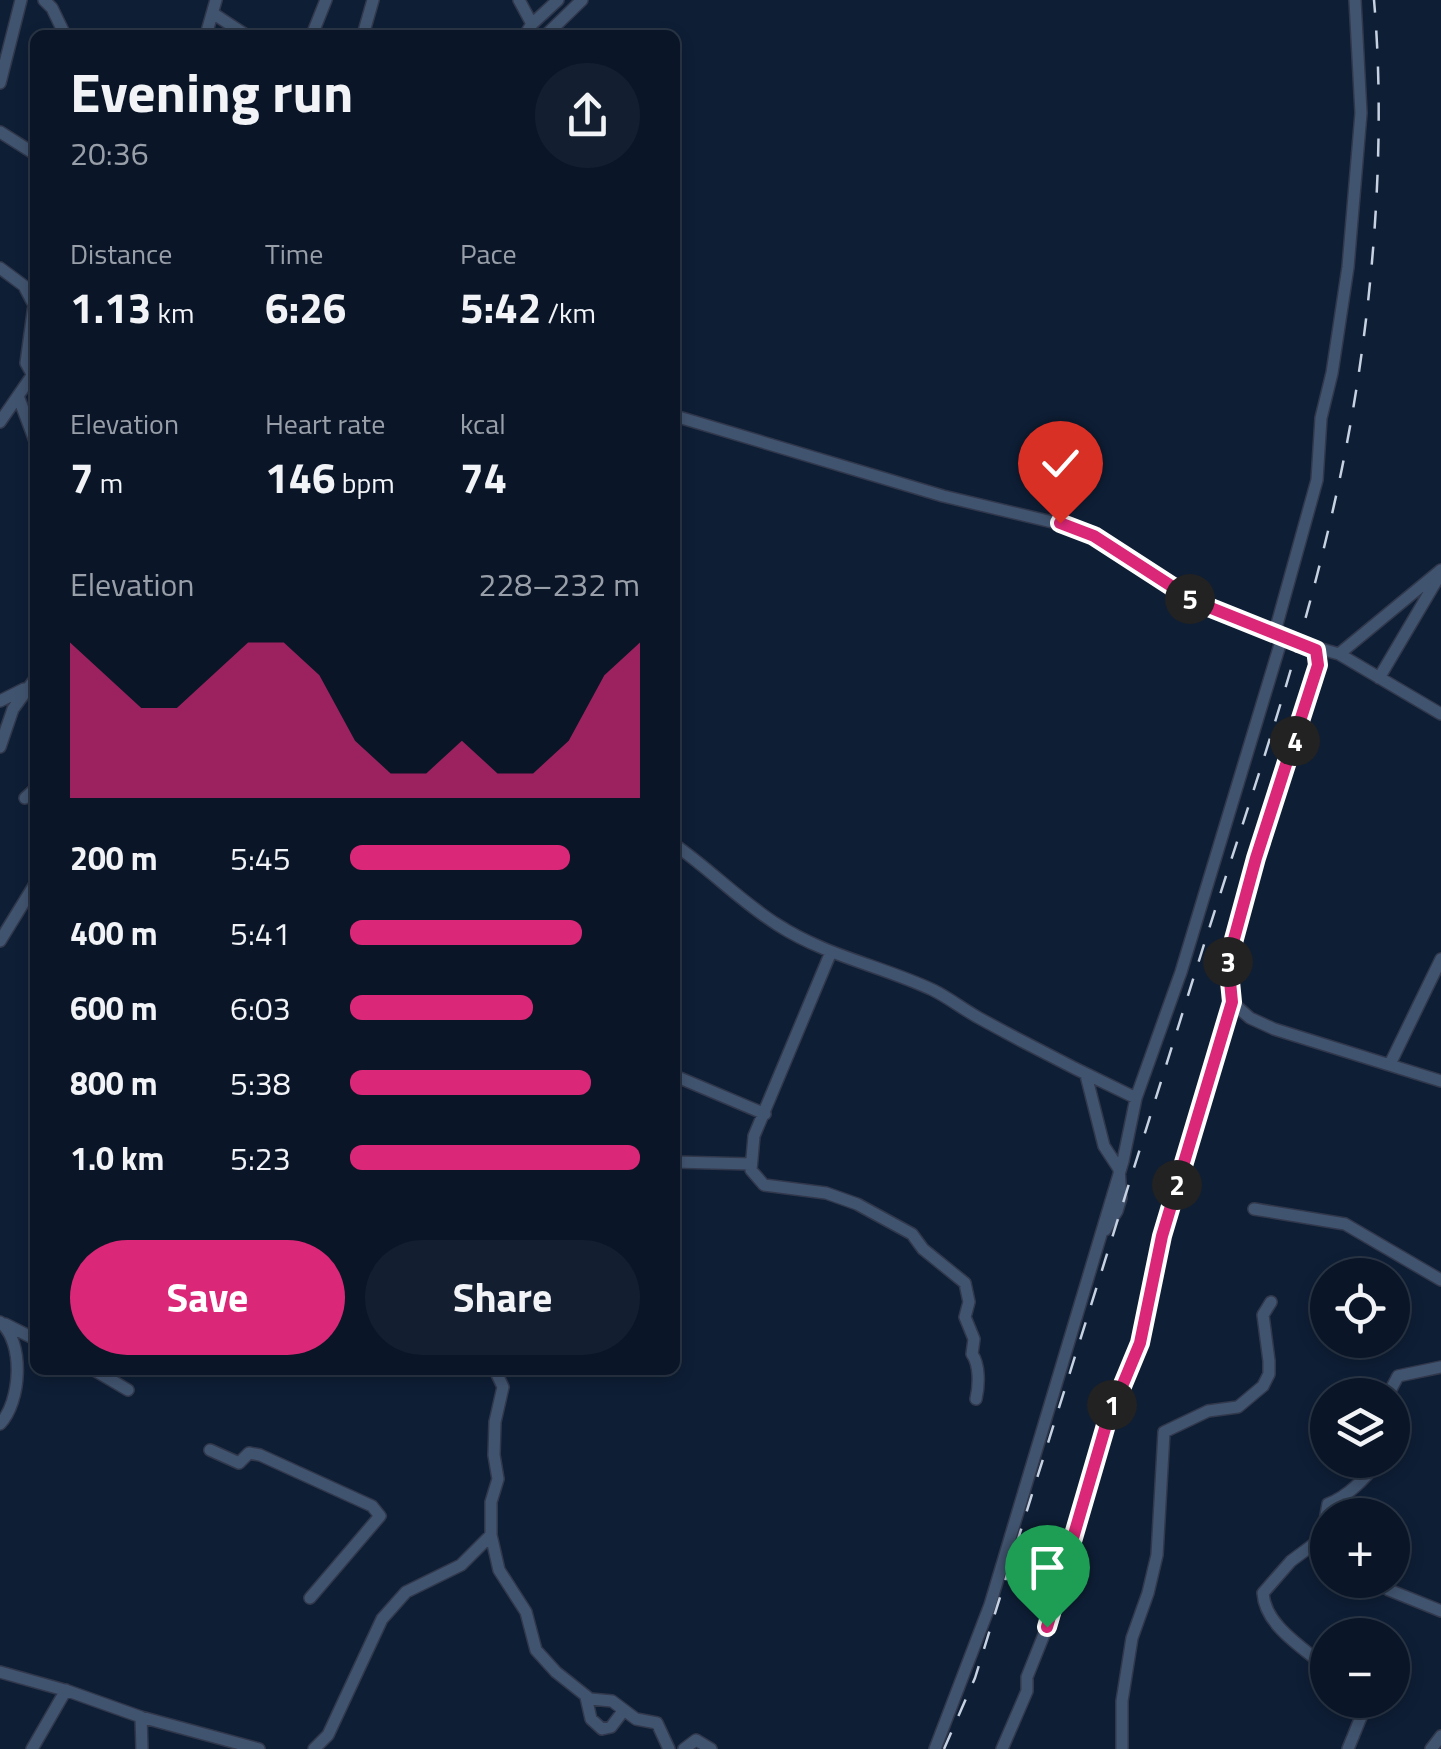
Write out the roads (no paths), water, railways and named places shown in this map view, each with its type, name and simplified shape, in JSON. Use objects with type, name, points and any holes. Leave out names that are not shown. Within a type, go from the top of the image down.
[{"type":"street","points":[[0,78],[21,0]]},
{"type":"street","points":[[44,0],[62,30]]},
{"type":"street","points":[[208,30],[216,0]]},
{"type":"street","points":[[314,30],[326,0]]},
{"type":"street","points":[[364,30],[373,0]]},
{"type":"street","points":[[519,0],[529,30],[558,0]]},
{"type":"street","points":[[551,30],[582,0]]},
{"type":"street","points":[[935,1749],[990,1604],[1119,1169],[1136,1098],[1181,972],[1278,637],[1317,480],[1322,418],[1348,267],[1362,113],[1356,0]]},
{"type":"street","points":[[214,14],[238,30]]},
{"type":"street","points":[[0,132],[30,151]]},
{"type":"street","points":[[1,270],[30,289]]},
{"type":"street","points":[[30,334],[26,363],[30,372]]},
{"type":"street","points":[[0,422],[30,382]]},
{"type":"street","points":[[18,396],[30,427]]},
{"type":"street","points":[[680,417],[943,496],[1068,526],[1094,536],[1196,602],[1278,637],[1339,654],[1441,714]]},
{"type":"street","points":[[1339,654],[1441,571]]},
{"type":"street","points":[[1379,678],[1441,571]]},
{"type":"street","points":[[1002,1749],[1047,1627],[1112,1406],[1140,1343],[1162,1236],[1232,1002],[1228,961],[1256,858],[1316,680],[1316,650]]},
{"type":"street","points":[[0,700],[30,684]]},
{"type":"street","points":[[0,747],[14,709],[30,686]]},
{"type":"street","points":[[25,798],[30,793]]},
{"type":"street","points":[[680,849],[781,927],[831,952],[935,991],[1086,1075],[1136,1098]]},
{"type":"street","points":[[0,940],[30,892]]},
{"type":"street","points":[[831,952],[754,1136],[751,1164],[756,1180],[764,1185],[826,1193],[857,1204],[909,1232],[923,1249],[962,1279],[969,1302],[965,1318],[974,1340],[972,1354],[979,1384],[976,1399]]},
{"type":"street","points":[[1390,1064],[1441,959]]},
{"type":"street","points":[[1232,1002],[1250,1018],[1274,1029],[1441,1081]]},
{"type":"street","points":[[1086,1075],[1104,1146],[1119,1169]]},
{"type":"street","points":[[680,1078],[765,1114]]},
{"type":"street","points":[[680,1162],[751,1164]]},
{"type":"street","points":[[1254,1209],[1345,1224],[1441,1280]]},
{"type":"street","points":[[1122,1749],[1122,1700],[1132,1638],[1157,1555],[1164,1432],[1208,1411],[1238,1407],[1264,1386],[1269,1362],[1263,1315],[1271,1302]]},
{"type":"street","points":[[2,1323],[30,1337]]},
{"type":"street","points":[[0,1424],[8,1415],[18,1372],[16,1342],[2,1323]]},
{"type":"street","points":[[1397,1378],[1441,1367]]},
{"type":"street","points":[[102,1375],[128,1390]]},
{"type":"street","points":[[497,1375],[503,1387],[494,1422],[498,1480],[492,1502],[491,1535],[499,1570],[526,1612],[536,1650],[586,1697],[591,1719],[602,1730],[611,1726],[624,1710]]},
{"type":"street","points":[[210,1450],[239,1462],[249,1453],[260,1455],[372,1506],[380,1516],[310,1598]]},
{"type":"street","points":[[1342,1498],[1366,1478]]},
{"type":"street","points":[[314,1749],[328,1735],[382,1619],[406,1592],[461,1565],[491,1535]]},
{"type":"street","points":[[1310,1549],[1291,1561],[1263,1593],[1264,1607],[1310,1653]]},
{"type":"street","points":[[1409,1598],[1441,1611]]},
{"type":"street","points":[[0,1672],[259,1749]]},
{"type":"street","points":[[32,1749],[66,1690]]},
{"type":"street","points":[[586,1697],[612,1701],[636,1719],[657,1723],[670,1749]]},
{"type":"street","points":[[141,1717],[142,1749]]},
{"type":"street","points":[[1348,1749],[1361,1718]]},
{"type":"street","points":[[1431,1749],[1441,1736]]},
{"type":"street","points":[[684,1749],[696,1740],[712,1749]]},
{"type":"railway","points":[[944,1749],[975,1678],[1275,721],[1328,532],[1353,412],[1369,295],[1379,115],[1374,0]]}]
